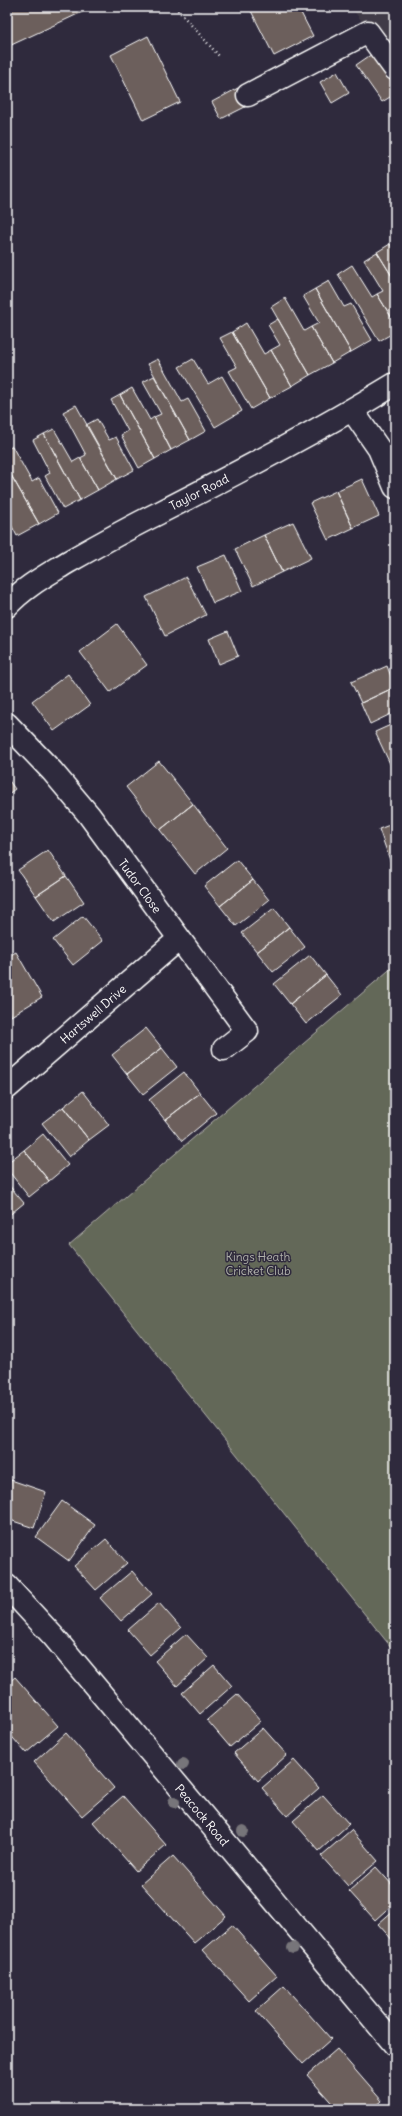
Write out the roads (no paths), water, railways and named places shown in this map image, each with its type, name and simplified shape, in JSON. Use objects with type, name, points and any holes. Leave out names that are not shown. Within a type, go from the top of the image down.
[{"type":"street","points":[[248,95],[368,32],[395,69]]},
{"type":"street","name":"Taylor Road","points":[[10,598],[113,536],[277,452],[395,384]]},
{"type":"street","points":[[352,410],[379,449],[395,487]]},
{"type":"street","name":"Tudor Close","points":[[7,724],[52,771],[89,815],[247,1031],[224,1049]]},
{"type":"street","name":"Hartswell Drive","points":[[7,1088],[179,939]]},
{"type":"street","name":"Peacock Road","points":[[7,1586],[58,1642],[395,2045]]},
{"type":"park label","name":"Kings Heath Cricket Club","points":[[258,1263]]}]
